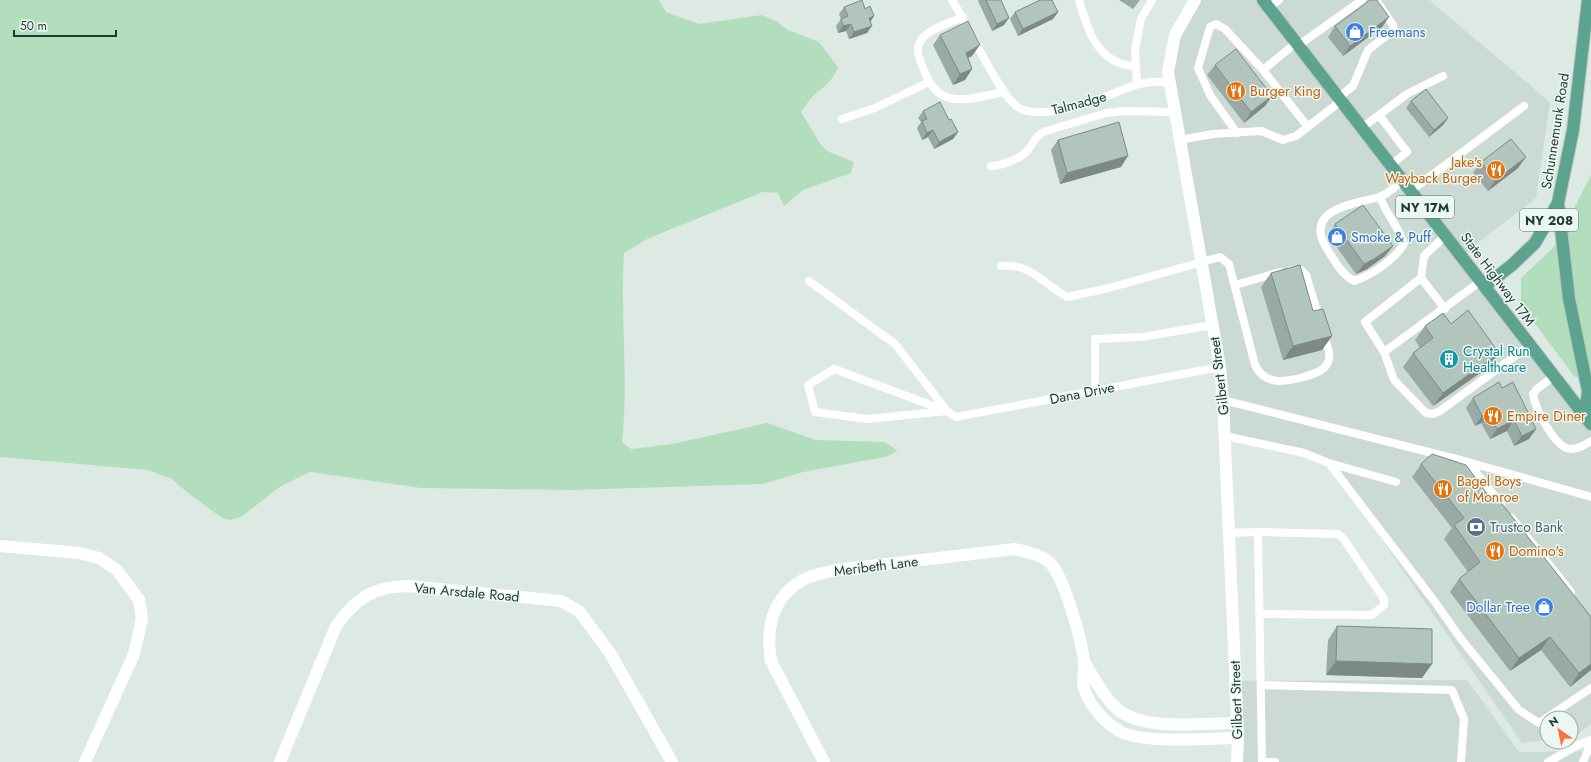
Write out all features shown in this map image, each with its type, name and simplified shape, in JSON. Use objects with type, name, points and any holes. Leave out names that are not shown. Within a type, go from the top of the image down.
[{"type":"main road","name":"Schunnemunk Road","points":[[1483,283],[1512,265],[1535,243],[1558,203],[1573,130],[1588,0]]},
{"type":"main road","name":"State Highway 17M","points":[[1266,3],[1392,164],[1588,420]]},
{"type":"main road","points":[[1558,203],[1569,299],[1588,391],[1588,420]]},
{"type":"street","name":"Gilbert Street","points":[[1195,0],[1182,20],[1174,40],[1170,58],[1169,83],[1220,367],[1225,436],[1236,723],[1238,738],[1237,762]]},
{"type":"street","points":[[0,546],[49,549],[99,558],[117,570],[139,600],[142,619],[134,654],[85,762]]},
{"type":"street","name":"Meribeth Lane","points":[[824,762],[771,661],[768,642],[769,624],[781,598],[798,582],[818,574],[836,570],[1015,549],[1035,554],[1049,562],[1058,574],[1068,598],[1084,662],[1084,688],[1089,699],[1110,725],[1124,733],[1139,737],[1159,739],[1238,738]]},
{"type":"street","name":"Van Arsdale Road","points":[[280,762],[336,626],[347,611],[360,599],[377,590],[392,586],[409,586],[561,601],[580,611],[610,652],[672,762]]},
{"type":"street","name":"Meribeth Lane","points":[[1084,662],[1107,698],[1116,708],[1130,717],[1151,724],[1236,723]]},
{"type":"lane","name":"Talmadge","points":[[952,0],[963,17],[1004,92],[1010,101],[1020,108],[1043,112],[1100,98],[1144,81],[1158,80],[1169,83]]},
{"type":"lane","points":[[1079,0],[1093,41],[1102,52],[1116,62],[1136,67]]},
{"type":"lane","points":[[1137,84],[1135,50],[1140,19],[1152,0]]},
{"type":"lane","points":[[1266,3],[1279,0]]},
{"type":"lane","points":[[1263,70],[1298,43],[1362,0]]},
{"type":"lane","points":[[1179,140],[1213,134],[1261,131],[1283,140],[1296,136],[1341,98],[1355,83],[1368,50],[1394,30],[1393,25],[1376,0]]},
{"type":"lane","points":[[963,17],[932,30],[924,36],[919,45],[918,53],[929,82],[943,96],[960,99],[1004,92]]},
{"type":"lane","points":[[1237,132],[1210,95],[1198,68],[1210,27],[1216,24],[1224,29],[1263,70],[1308,127]]},
{"type":"lane","points":[[1363,127],[1407,94],[1444,76]]},
{"type":"lane","points":[[842,119],[874,108],[929,82]]},
{"type":"lane","points":[[1412,190],[1524,106]]},
{"type":"lane","points":[[991,166],[1001,166],[1027,152],[1035,138],[1043,132],[1106,113],[1124,111],[1174,112]]},
{"type":"lane","points":[[1379,115],[1407,152],[1392,164]]},
{"type":"lane","points":[[1380,197],[1385,210],[1402,236],[1404,244],[1398,254],[1366,277],[1354,281],[1345,277],[1325,245],[1321,229],[1323,219],[1333,211],[1348,204],[1380,197],[1404,180]]},
{"type":"lane","points":[[1446,236],[1424,256],[1421,278],[1365,322],[1384,352],[1394,380],[1426,413],[1433,414],[1440,411],[1530,345]]},
{"type":"lane","points":[[1001,266],[1011,264],[1025,268],[1054,290],[1067,297],[1109,288],[1220,258],[1229,264],[1255,365],[1259,373],[1268,379],[1283,382],[1314,374],[1323,369],[1328,363],[1330,355],[1306,275],[1300,270],[1286,270],[1235,285]]},
{"type":"lane","points":[[1421,278],[1445,309]]},
{"type":"lane","points":[[809,280],[895,344],[947,411]]},
{"type":"lane","points":[[1384,352],[1483,283]]},
{"type":"lane","points":[[1095,391],[1095,339],[1142,337],[1212,325]]},
{"type":"lane","name":"Dana Drive","points":[[947,411],[956,417],[1220,367]]},
{"type":"lane","points":[[834,369],[947,411],[867,419],[815,412],[808,385],[834,369]]},
{"type":"lane","points":[[1554,376],[1533,394],[1534,405],[1558,443],[1570,449],[1584,446],[1591,441]]},
{"type":"lane","points":[[1223,400],[1468,462],[1591,497]]},
{"type":"lane","points":[[1225,436],[1304,453],[1329,463],[1396,482]]},
{"type":"lane","points":[[1468,462],[1576,600]]},
{"type":"lane","points":[[1329,463],[1435,602],[1461,639],[1519,710],[1539,723],[1591,688]]},
{"type":"lane","points":[[1258,532],[1262,762],[1276,762]]},
{"type":"lane","points":[[1228,533],[1258,532],[1338,534],[1343,538],[1384,599],[1384,606],[1372,615],[1260,614]]},
{"type":"lane","points":[[1261,685],[1452,690],[1464,720],[1462,762]]},
{"type":"lane","points":[[1548,762],[1580,744],[1591,740]]},
{"type":"lane","points":[[1583,762],[1591,743]]},
{"type":"shaded area","points":[[1195,0],[1429,0],[1550,102],[1536,198],[1462,255],[1591,424],[1591,724],[1579,734],[1579,710],[1539,710],[1539,741],[1522,743],[1329,463],[1225,436],[1170,58]]},
{"type":"shaded area","points":[[1467,680],[1519,752],[1591,751],[1591,762],[1237,762],[1235,681]]},
{"type":"green space","points":[[0,0],[659,0],[666,12],[699,24],[761,15],[776,21],[788,30],[819,42],[838,67],[831,80],[811,98],[801,112],[819,142],[827,151],[854,162],[851,173],[803,190],[784,206],[778,193],[763,192],[647,239],[624,253],[623,300],[625,395],[622,442],[631,449],[672,444],[767,423],[816,440],[885,442],[898,451],[885,457],[803,472],[763,484],[574,490],[421,488],[310,472],[281,486],[241,517],[229,520],[222,518],[172,479],[148,470],[0,457]]},
{"type":"green space","points":[[1591,175],[1591,384],[1574,376],[1521,305],[1521,278],[1555,246]]},
{"type":"building","points":[[862,0],[865,9],[870,6],[874,16],[869,18],[872,26],[854,32],[851,24],[843,26],[841,19],[848,16],[844,7]]},
{"type":"building","points":[[986,0],[1001,0],[1009,18],[997,24]]},
{"type":"building","points":[[1040,0],[1052,0],[1058,12],[1023,29],[1015,12]]},
{"type":"building","name":"Freemans","points":[[1370,0],[1377,0],[1389,17],[1350,46],[1335,26]]},
{"type":"building","points":[[968,21],[980,45],[966,53],[972,69],[960,74],[940,35]]},
{"type":"building","points":[[1236,49],[1272,96],[1251,112],[1215,65]]},
{"type":"building","points":[[1426,89],[1448,118],[1434,130],[1411,101]]},
{"type":"building","points":[[940,102],[949,120],[951,119],[958,132],[939,142],[933,130],[927,133],[922,121],[927,119],[923,111]]},
{"type":"building","points":[[1119,122],[1128,156],[1067,173],[1058,140]]},
{"type":"building","points":[[1511,139],[1526,157],[1495,181],[1481,162]]},
{"type":"building","points":[[1363,205],[1393,246],[1364,264],[1335,224]]},
{"type":"building","points":[[1300,265],[1313,311],[1323,309],[1332,336],[1293,346],[1271,273]]},
{"type":"building","name":"Crystal Run Healthcare","points":[[1468,310],[1499,353],[1443,393],[1413,353],[1433,338],[1425,326],[1443,313],[1451,324]]},
{"type":"building","points":[[1499,382],[1502,388],[1513,382],[1536,429],[1522,436],[1514,420],[1497,429],[1488,413],[1482,416],[1473,398]]},
{"type":"building","points":[[1432,454],[1466,465],[1490,498],[1495,495],[1591,617],[1591,664],[1579,673],[1550,637],[1519,658],[1459,579],[1480,562],[1454,525],[1464,518],[1421,464]]},
{"type":"building","points":[[1337,626],[1432,629],[1432,664],[1336,661]]},
{"type":"place","name":"Freemans","points":[[1355,32]]},
{"type":"place","name":"Burger King","points":[[1236,91]]},
{"type":"place","name":"Jake's Wayback Burger","points":[[1496,170]]},
{"type":"place","name":"Smoke & Puff","points":[[1337,237]]},
{"type":"place","name":"Crystal Run Healthcare","points":[[1449,359]]},
{"type":"place","name":"Empire Diner","points":[[1493,416]]},
{"type":"place","name":"Bagel Boys of Monroe","points":[[1443,489]]},
{"type":"place","name":"Trustco Bank","points":[[1476,527]]},
{"type":"place","name":"Domino's","points":[[1495,551]]},
{"type":"place","name":"Dollar Tree","points":[[1544,607]]}]
